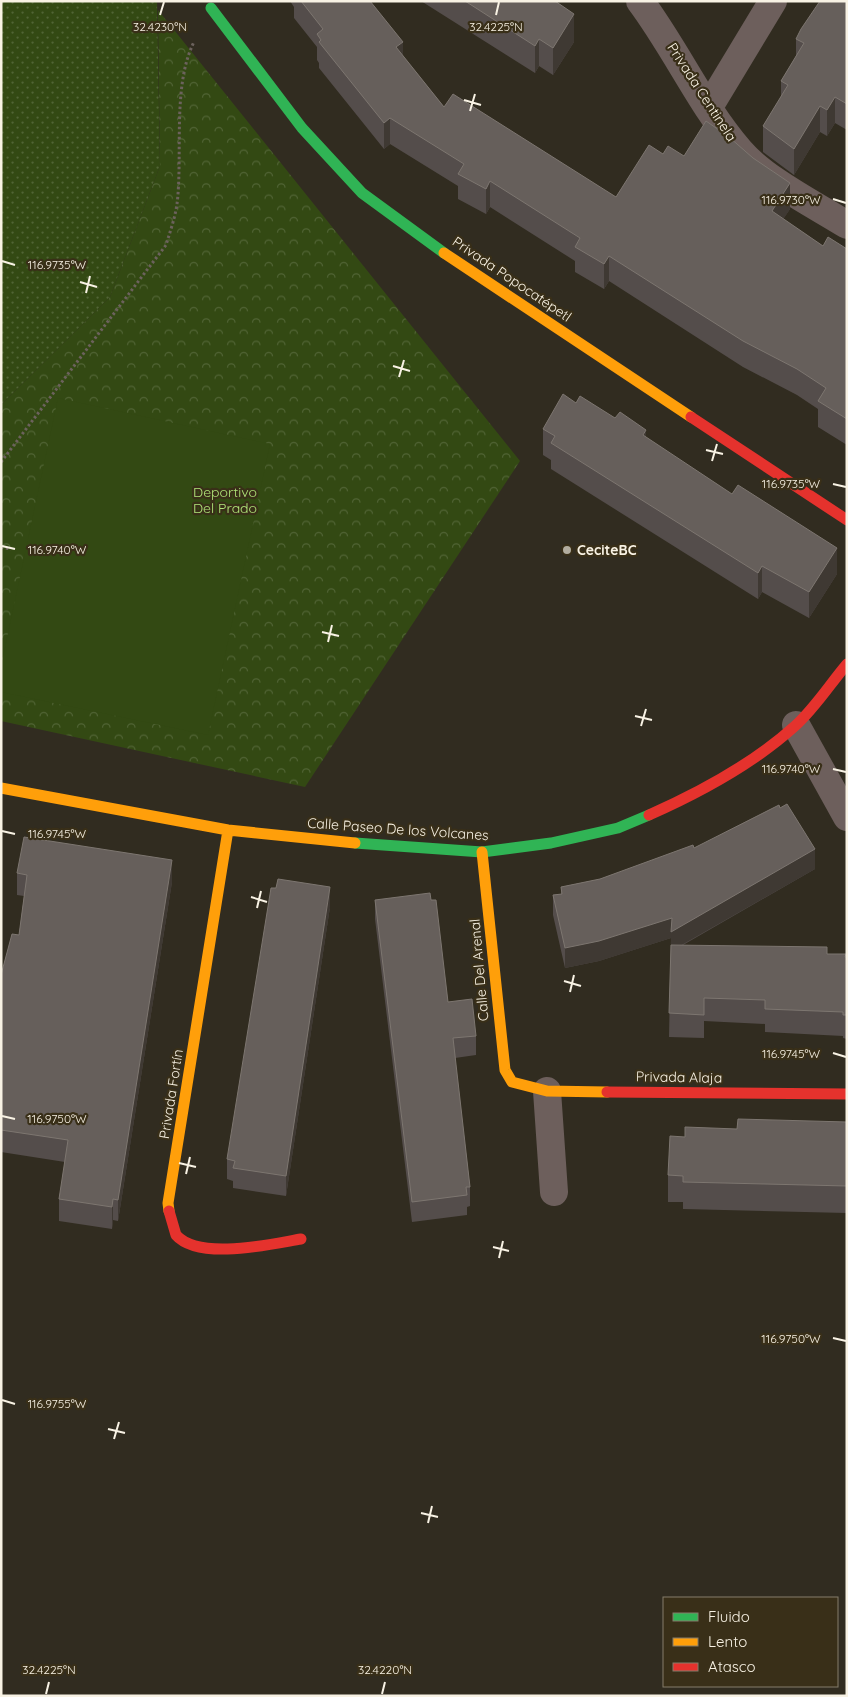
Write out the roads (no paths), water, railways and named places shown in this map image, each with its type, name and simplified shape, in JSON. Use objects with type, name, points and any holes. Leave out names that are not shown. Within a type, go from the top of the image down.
[{"type":"street","name":"Privada Centinela","points":[[640,1],[661,29],[709,107],[741,152],[770,176],[847,225]]},
{"type":"street","points":[[709,107],[772,1]]},
{"type":"street","name":"Privada Popocatépetl","points":[[211,8],[302,128],[362,193],[443,252],[847,520]]},
{"type":"street","name":"Calle Paseo De los Volcanes","points":[[1,788],[228,830],[389,846],[482,852],[551,844],[618,828],[698,794],[754,757],[796,724],[847,664]]},
{"type":"street","points":[[796,724],[847,816]]},
{"type":"street","name":"Privada Fortín","points":[[228,830],[168,1203],[169,1216],[173,1230],[180,1239],[199,1246],[222,1250],[301,1239]]},
{"type":"street","name":"Calle Del Arenal","points":[[482,852],[502,1057],[505,1070],[512,1082]]},
{"type":"street","name":"Privada Alaja","points":[[512,1082],[547,1091],[847,1094]]},
{"type":"street","points":[[547,1091],[554,1192]]},
{"type":"place","name":"CeciteBC","points":[[567,550]]},
{"type":"park label","name":"Deportivo Del Prado","points":[[225,500]]}]
